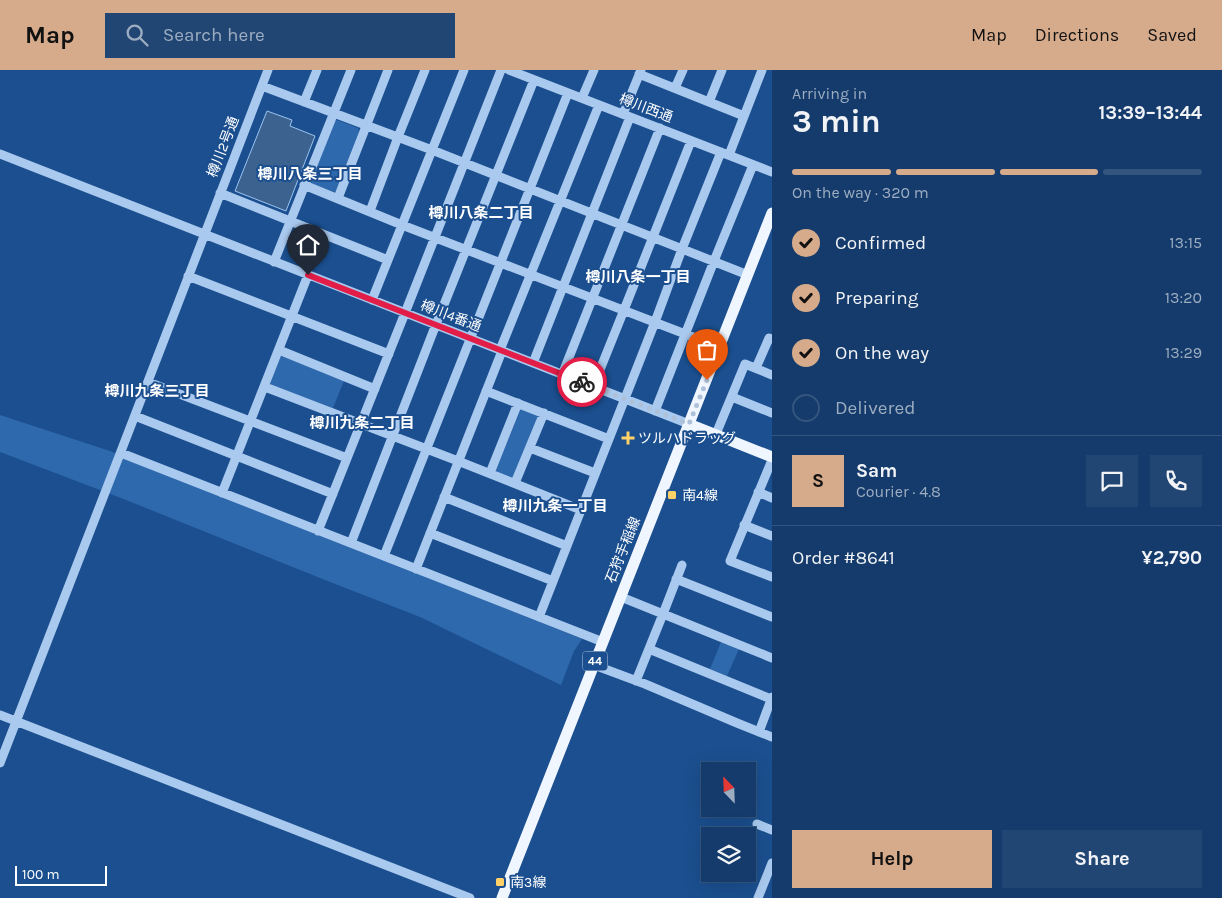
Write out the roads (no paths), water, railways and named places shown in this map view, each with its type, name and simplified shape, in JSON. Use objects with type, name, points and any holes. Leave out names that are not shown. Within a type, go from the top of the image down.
[{"type":"main road","name":"石狩手稲線","points":[[502,898],[772,213]]},
{"type":"main road","points":[[689,424],[772,458]]},
{"type":"street","name":"樽川2号通","points":[[0,763],[268,70]]},
{"type":"street","points":[[304,102],[317,70]]},
{"type":"street","points":[[274,262],[351,70]]},
{"type":"street","points":[[338,198],[388,70]]},
{"type":"street","points":[[370,212],[425,70]]},
{"type":"street","points":[[372,300],[464,70]]},
{"type":"street","points":[[318,530],[406,313],[501,70]]},
{"type":"street","name":"樽川西通","points":[[509,70],[772,172]]},
{"type":"street","points":[[582,98],[594,70]]},
{"type":"street","points":[[675,88],[683,70]]},
{"type":"street","points":[[709,102],[722,70]]},
{"type":"street","points":[[539,617],[682,249],[744,116],[762,70]]},
{"type":"street","points":[[533,363],[627,116],[640,72],[744,116]]},
{"type":"street","points":[[351,543],[534,80]]},
{"type":"street","points":[[262,86],[432,150],[748,275]]},
{"type":"street","points":[[384,556],[568,93]]},
{"type":"street","points":[[416,569],[599,105]]},
{"type":"street","points":[[562,375],[660,128]]},
{"type":"street","points":[[593,387],[691,140]]},
{"type":"street","name":"樽川4番通","points":[[0,154],[689,424]]},
{"type":"street","points":[[655,411],[753,165]]},
{"type":"street","points":[[304,185],[435,238],[719,347]]},
{"type":"street","points":[[220,193],[388,260]]},
{"type":"street","points":[[222,493],[308,275]]},
{"type":"street","points":[[188,276],[389,354]]},
{"type":"street","points":[[756,368],[769,338],[772,339]]},
{"type":"street","points":[[279,350],[375,390]]},
{"type":"street","points":[[716,434],[746,364],[772,375]]},
{"type":"street","points":[[148,382],[347,458]]},
{"type":"street","points":[[265,386],[581,510]]},
{"type":"street","points":[[486,391],[609,439]]},
{"type":"street","points":[[732,397],[772,413]]},
{"type":"street","points":[[490,474],[518,403]]},
{"type":"street","points":[[515,484],[544,413]]},
{"type":"street","points":[[135,416],[333,494]]},
{"type":"street","points":[[530,448],[595,473]]},
{"type":"street","points":[[121,453],[603,642]]},
{"type":"street","points":[[772,458],[730,561],[772,577]]},
{"type":"street","points":[[758,492],[772,498]]},
{"type":"street","points":[[444,496],[567,546]]},
{"type":"street","points":[[744,525],[772,536]]},
{"type":"street","points":[[430,533],[553,581]]},
{"type":"street","points":[[636,680],[682,565]]},
{"type":"street","points":[[676,579],[772,617]]},
{"type":"street","points":[[621,597],[772,658]]},
{"type":"street","points":[[649,648],[772,698],[759,732]]},
{"type":"street","points":[[594,666],[636,680],[772,737]]},
{"type":"street","points":[[0,715],[470,898]]},
{"type":"street","points":[[757,824],[772,830]]},
{"type":"street","points":[[758,898],[772,863]]},
{"type":"place","name":"ツルハドラッグ","points":[[628,438]]},
{"type":"place","name":"南4線","points":[[672,495]]},
{"type":"place","name":"南3線","points":[[500,882]]},
{"type":"district","name":"樽川八条三丁目","points":[[310,174]]},
{"type":"district","name":"樽川八条二丁目","points":[[481,213]]},
{"type":"district","name":"樽川八条一丁目","points":[[638,277]]},
{"type":"district","name":"樽川九条三丁目","points":[[157,391]]},
{"type":"district","name":"樽川九条二丁目","points":[[362,423]]},
{"type":"district","name":"樽川九条一丁目","points":[[555,506]]}]
